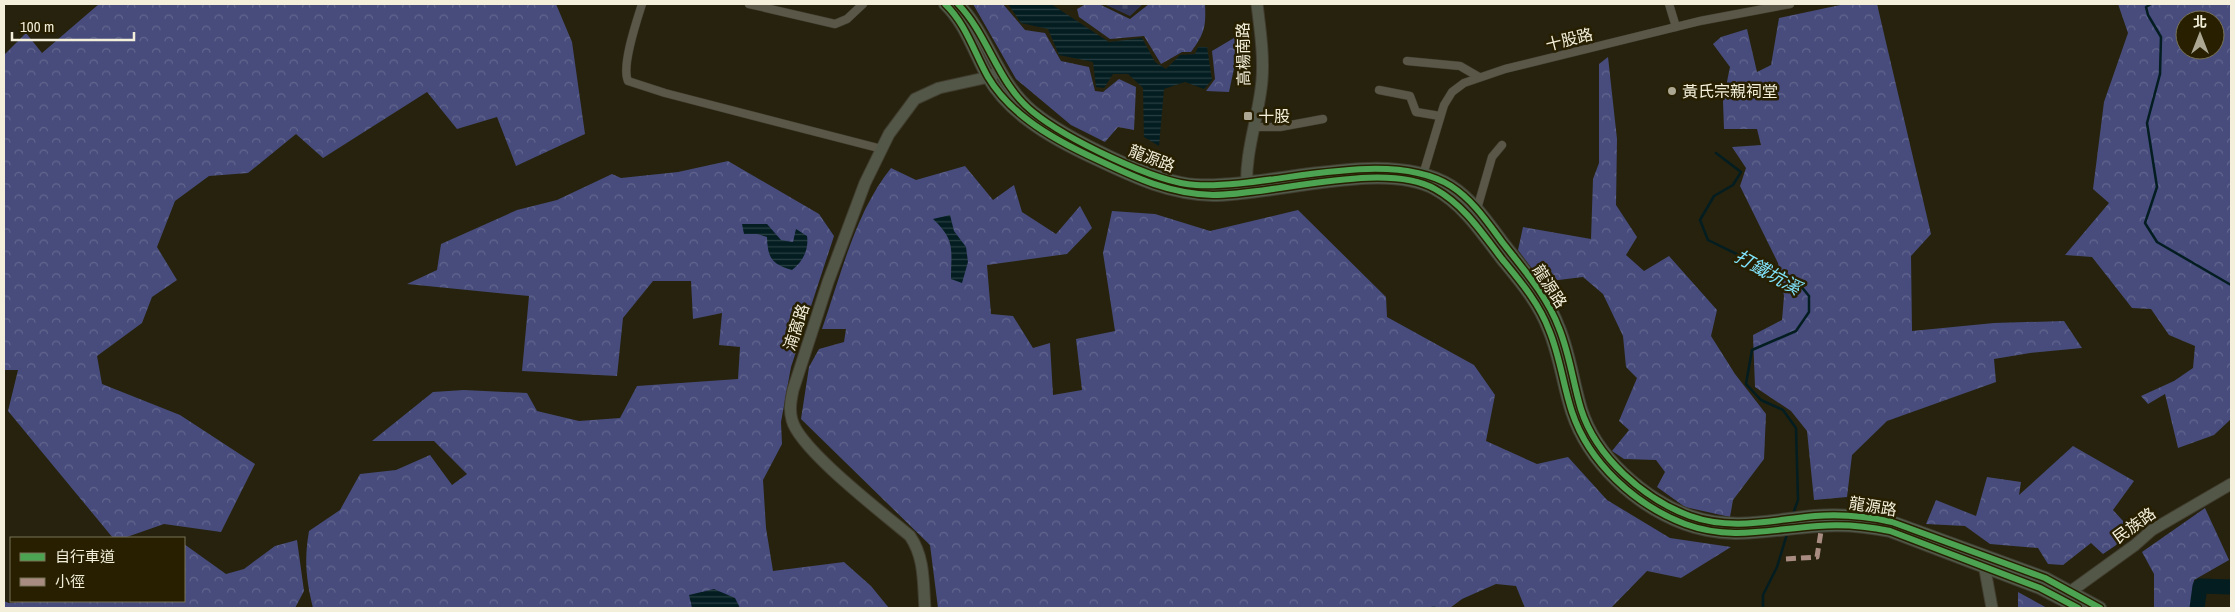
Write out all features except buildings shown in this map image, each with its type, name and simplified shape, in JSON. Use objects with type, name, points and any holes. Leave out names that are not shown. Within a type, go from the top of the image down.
[{"type":"main road","points":[[945,4],[994,74],[1012,106],[1042,131],[1136,178],[1171,190],[1194,194],[1378,177],[1422,178],[1447,196],[1470,217],[1542,314],[1555,345],[1568,399],[1578,429],[1597,460],[1643,501],[1685,524],[1709,531],[1732,534],[1790,524],[1876,528],[1983,561],[2038,575],[2065,595],[2078,608]]},
{"type":"main road","points":[[958,4],[974,25],[994,74]]},
{"type":"main road","name":"龍源路","points":[[1422,178],[1452,187],[1477,209],[1534,282],[1551,310],[1565,342],[1587,425],[1595,439],[1617,466],[1648,493],[1688,515],[1711,522],[1733,525],[1790,524]]},
{"type":"main road","points":[[2065,595],[2100,608]]},
{"type":"street","points":[[642,4],[628,60],[626,76],[628,81],[665,93],[882,148]]},
{"type":"street","points":[[749,4],[835,24],[847,19],[863,4]]},
{"type":"street","name":"高楊南路","points":[[1247,188],[1247,169],[1262,80],[1262,41],[1257,4]]},
{"type":"street","points":[[1669,4],[1676,27]]},
{"type":"street","name":"十股路","points":[[1422,178],[1444,105],[1452,92],[1464,83],[1479,77],[1676,27],[1790,4]]},
{"type":"street","points":[[1407,61],[1460,66],[1479,77]]},
{"type":"street","name":"湳窩路","points":[[925,608],[921,558],[910,536],[811,450],[798,435],[792,421],[790,406],[793,390],[828,282],[865,183],[889,134],[915,99],[939,88],[994,74]]},
{"type":"street","points":[[1379,90],[1410,96],[1416,112],[1440,116]]},
{"type":"street","points":[[1254,127],[1280,127],[1323,119]]},
{"type":"street","points":[[1477,209],[1492,157],[1502,145]]},
{"type":"street","name":"民族路","points":[[2065,595],[2135,545],[2152,530],[2231,484]]},
{"type":"street","points":[[1983,561],[1992,608]]},
{"type":"green space","points":[[99,4],[556,4],[572,42],[585,134],[516,166],[497,117],[457,129],[427,92],[323,158],[296,134],[248,173],[209,176],[175,201],[157,247],[177,280],[152,297],[142,323],[97,356],[102,384],[180,415],[255,464],[221,532],[164,524],[127,537],[112,537],[8,411],[18,370],[4,370],[4,55],[26,33],[42,53]]},
{"type":"green space","points":[[973,4],[1003,4],[1025,30],[1045,33],[1061,61],[1089,67],[1095,91],[1103,92],[1119,79],[1136,87],[1134,130],[1118,127],[1105,142],[1071,125],[1016,79]]},
{"type":"green space","points":[[1086,4],[1099,4],[1130,19],[1149,4],[1205,4],[1205,24],[1199,40],[1191,52],[1182,52],[1161,64],[1144,36],[1110,39],[1079,17],[1077,9]]},
{"type":"green space","points":[[1104,4],[1143,4],[1130,16]]},
{"type":"green space","points":[[1845,4],[1877,4],[1931,234],[1911,256],[1912,331],[1994,323],[2064,321],[2082,348],[1994,359],[1996,382],[1887,421],[1852,455],[1847,497],[1814,500],[1807,431],[1791,411],[1755,387],[1753,335],[1782,320],[1784,296],[1778,263],[1740,186],[1746,168],[1732,147],[1761,145],[1757,129],[1724,129],[1723,101],[1730,67],[1713,44],[1721,37],[1747,29],[1757,72],[1771,65],[1779,18]]},
{"type":"green space","points":[[2118,4],[2231,4],[2231,419],[2214,435],[2178,448],[2165,394],[2148,404],[2141,396],[2174,381],[2193,368],[2195,346],[2169,335],[2151,309],[2132,308],[2092,257],[2065,255],[2109,203],[2093,189],[2104,102],[2128,33]]},
{"type":"green space","points":[[1239,35],[1248,47],[1236,59],[1229,92],[1206,91],[1215,79],[1212,51]]},
{"type":"green space","points":[[1608,57],[1617,139],[1616,205],[1637,237],[1626,255],[1644,271],[1669,256],[1717,310],[1711,336],[1735,374],[1766,414],[1764,459],[1733,500],[1730,517],[1685,507],[1657,487],[1665,472],[1656,460],[1624,459],[1612,451],[1629,430],[1619,421],[1637,378],[1626,367],[1623,336],[1603,294],[1583,277],[1542,282],[1518,250],[1523,227],[1591,239],[1593,179],[1599,163],[1599,64]]},
{"type":"green space","points":[[728,161],[819,214],[834,236],[791,367],[781,422],[782,444],[763,480],[766,528],[773,571],[844,562],[871,586],[889,608],[313,608],[306,570],[309,531],[340,510],[360,474],[396,470],[430,455],[452,485],[467,474],[434,441],[372,441],[433,392],[464,390],[527,393],[537,411],[579,421],[620,418],[637,386],[738,379],[740,347],[719,345],[722,313],[693,319],[691,281],[653,281],[623,318],[617,376],[522,371],[529,296],[407,284],[437,270],[441,244],[517,210],[557,200],[612,174],[621,178],[678,172]]},
{"type":"green space","points":[[965,166],[993,200],[1014,185],[1022,212],[1056,234],[1080,206],[1092,228],[1067,254],[987,265],[991,314],[1013,316],[1033,348],[1050,343],[1053,395],[1082,390],[1076,339],[1115,331],[1103,253],[1112,211],[1155,214],[1210,231],[1298,210],[1386,297],[1387,317],[1474,365],[1495,395],[1486,441],[1537,464],[1568,457],[1607,500],[1670,538],[1731,547],[1681,578],[1647,571],[1611,608],[1525,608],[1516,586],[1496,584],[1462,599],[1450,608],[938,608],[930,545],[801,419],[809,367],[819,349],[844,342],[846,329],[822,329],[858,224],[878,186],[891,168],[916,180]]},
{"type":"green space","points":[[2073,446],[2134,481],[2113,510],[2134,533],[2103,554],[2091,543],[2063,565],[2048,564],[2038,548],[1990,544],[1965,526],[1926,524],[1936,500],[1976,516],[1987,477],[2021,482],[2019,495]]},
{"type":"green space","points":[[2205,508],[2229,560],[2194,580],[2192,608],[2154,608],[2154,574],[2142,552]]},
{"type":"green space","points":[[297,540],[304,591],[295,608],[4,608],[4,601],[9,603],[185,602],[185,545],[226,574],[244,569],[275,546]]},
{"type":"green space","points":[[2018,592],[2047,608],[2018,608]]},
{"type":"shaded area","points":[[1008,4],[1051,4],[1109,42],[1142,38],[1155,62],[1166,69],[1180,55],[1195,54],[1198,47],[1207,47],[1212,80],[1204,89],[1185,82],[1164,89],[1159,146],[1144,137],[1143,88],[1128,74],[1113,74],[1104,88],[1096,87],[1093,62],[1059,55],[1048,29],[1021,23]]},
{"type":"shaded area","points":[[950,215],[954,231],[966,247],[968,262],[962,283],[951,279],[951,246],[946,233],[933,219]]},
{"type":"shaded area","points":[[742,224],[767,224],[781,240],[793,242],[796,229],[807,236],[807,246],[802,259],[792,270],[779,265],[770,255],[767,237],[757,234],[744,234]]},
{"type":"shaded area","points":[[714,589],[735,598],[740,608],[692,608],[689,595]]},
{"type":"waterway","points":[[2151,4],[2146,7],[2148,15],[2161,37],[2160,74],[2147,123],[2157,187],[2145,223],[2157,242],[2231,285]]},
{"type":"waterway","name":"打鐵坑溪","points":[[1716,153],[1741,172],[1733,185],[1714,196],[1700,220],[1708,240],[1800,285],[1809,296],[1809,312],[1796,331],[1752,350],[1746,384],[1761,400],[1783,410],[1796,428],[1798,500],[1793,514]]},
{"type":"waterway","name":"打鐵坑溪","points":[[1763,608],[1763,595],[1777,567],[1787,534]]},
{"type":"waterway","points":[[2197,608],[2200,586],[2231,587]]},
{"type":"marked path","points":[[1786,559],[1817,557],[1822,525]]},
{"type":"cycle path","points":[[945,4],[959,20],[992,83],[1017,111],[1037,127],[1062,142],[1140,179],[1182,192],[1213,195],[1238,194],[1358,178],[1387,178],[1413,181],[1435,189],[1455,203],[1480,230],[1522,284],[1545,320],[1559,360],[1572,412],[1590,448],[1616,480],[1632,494],[1666,516],[1685,524],[1719,532],[1735,533],[1836,525],[1890,531],[2040,588],[2078,608]]},
{"type":"cycle path","points":[[958,4],[978,30],[1010,87],[1033,112],[1066,134],[1111,158],[1135,168],[1179,182],[1196,185],[1226,185],[1362,169],[1394,170],[1424,175],[1451,186],[1480,212],[1542,294],[1563,338],[1581,409],[1588,427],[1598,444],[1624,474],[1639,487],[1673,508],[1690,516],[1721,523],[1752,523],[1834,515],[1892,522],[2045,578],[2100,608]]},
{"type":"place","name":"黃氏宗親祠堂","points":[[1672,91]]},
{"type":"place","name":"十股","points":[[1248,116]]}]
